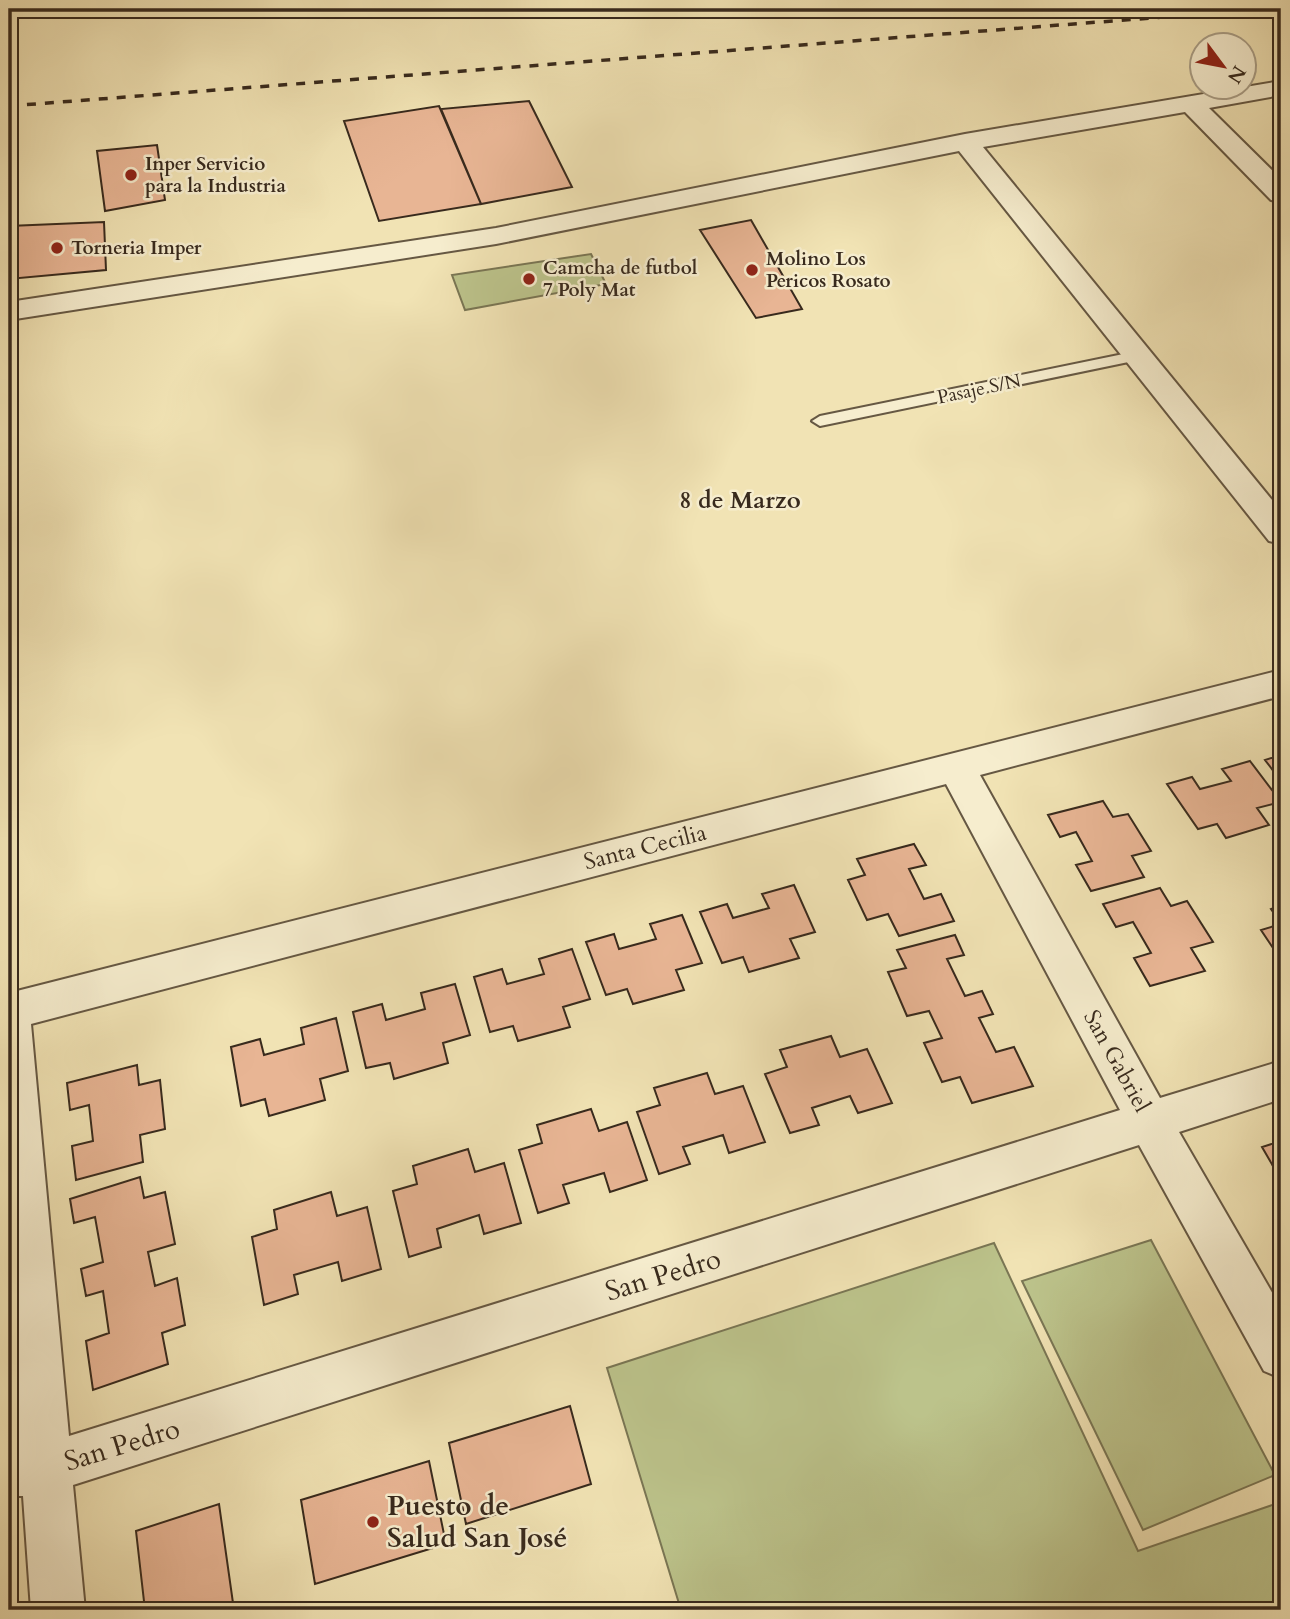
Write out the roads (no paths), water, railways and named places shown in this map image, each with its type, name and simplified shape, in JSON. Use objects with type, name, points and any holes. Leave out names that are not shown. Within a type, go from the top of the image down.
[{"type":"street","points":[[1258,92],[1281,89]]},
{"type":"street","points":[[9,311],[496,236],[965,142],[1189,102],[1281,194]]},
{"type":"street","points":[[965,142],[1281,533]]},
{"type":"street","name":"Santa Cecilia","points":[[9,1011],[1281,683]]},
{"type":"street","name":"San Gabriel","points":[[956,767],[1149,1121],[1281,1354]]},
{"type":"street","points":[[9,1011],[26,1470],[58,1610]]},
{"type":"street","name":"San Pedro","points":[[26,1470],[1281,1080]]},
{"type":"lane","name":"Pasaje S/N","points":[[820,421],[1138,356]]},
{"type":"railway","points":[[9,106],[1268,9]]},
{"type":"place","name":"Inper Servicio para la Industria","points":[[131,175]]},
{"type":"place","name":"Torneria Imper","points":[[57,248]]},
{"type":"place","name":"Molino Los Pericos Rosato","points":[[752,270]]},
{"type":"place","name":"Camcha de futbol 7 Poly Mat","points":[[529,279]]},
{"type":"place","name":"Puesto de Salud San José","points":[[373,1522]]},
{"type":"district","name":"8 de Marzo","points":[[740,500]]}]
